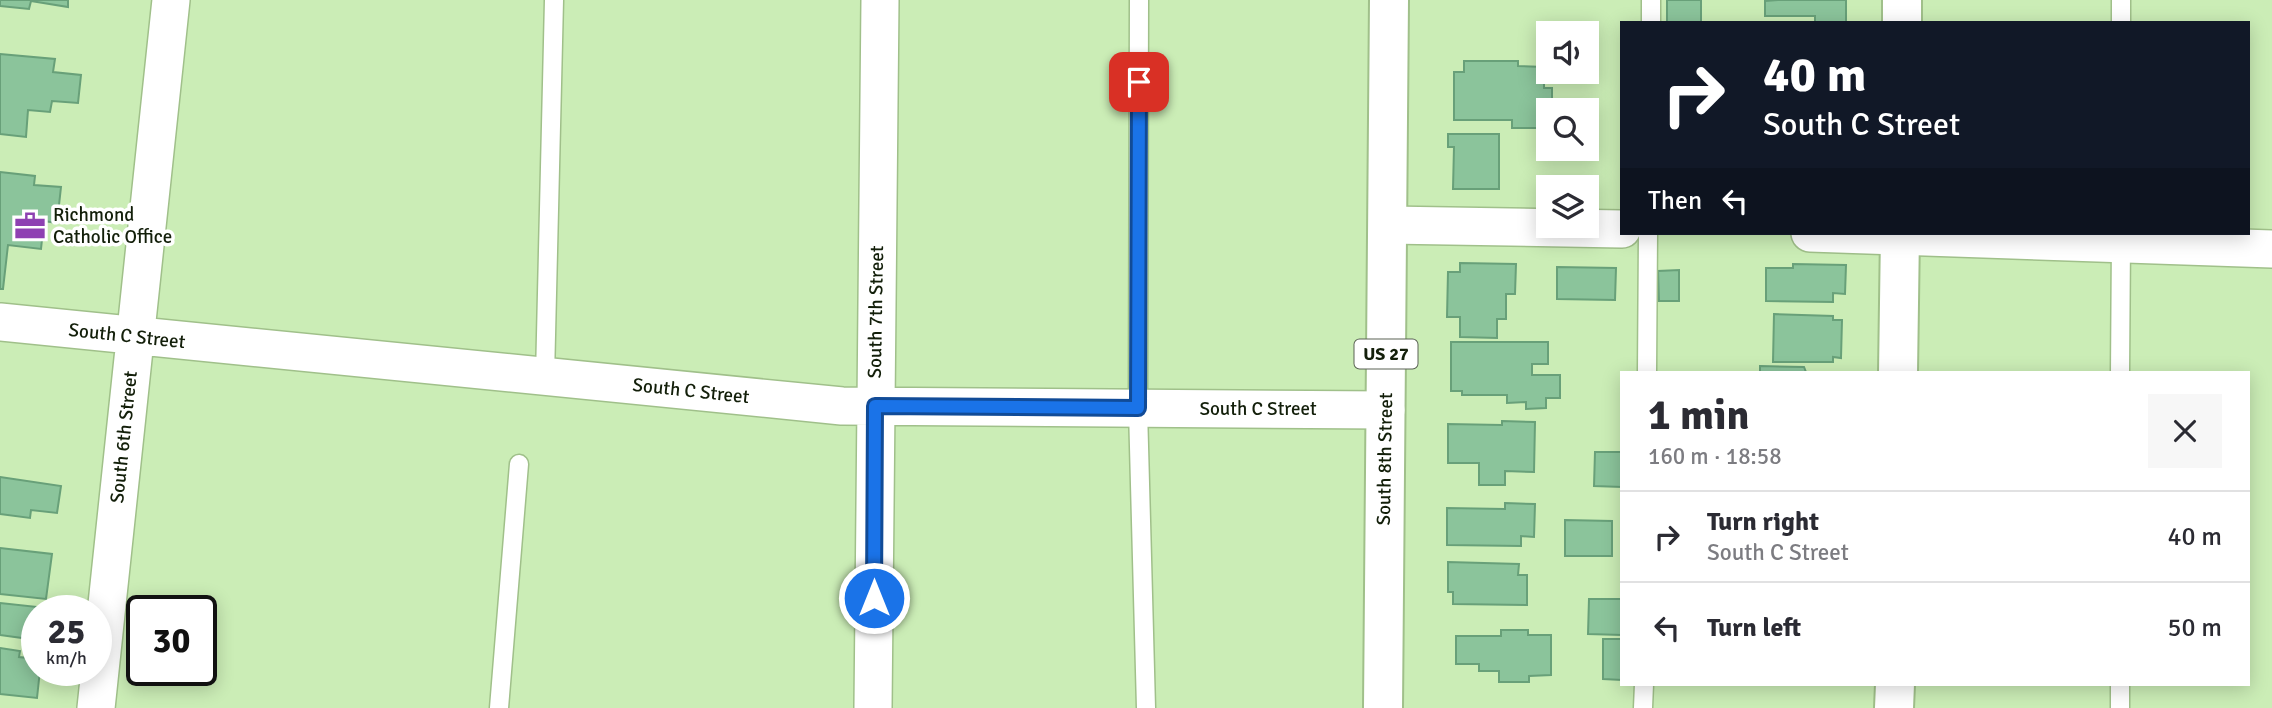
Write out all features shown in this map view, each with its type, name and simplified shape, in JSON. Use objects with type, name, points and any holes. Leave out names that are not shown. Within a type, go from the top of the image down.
[{"type":"highway","name":"South 8th Street","points":[[1383,708],[1390,0]]},
{"type":"highway","points":[[1902,0],[1902,21]]},
{"type":"highway","points":[[1898,371],[1900,235]]},
{"type":"highway","points":[[1894,708],[1895,686]]},
{"type":"street","name":"South 6th Street","points":[[96,708],[171,0]]},
{"type":"street","name":"South 7th Street","points":[[873,708],[880,0]]},
{"type":"street","points":[[1388,225],[1620,229]]},
{"type":"street","points":[[1955,235],[2121,238],[2272,249]]},
{"type":"street","name":"South C Street","points":[[0,322],[842,406],[1385,410]]},
{"type":"lane","points":[[545,377],[554,0]]},
{"type":"lane","points":[[1139,0],[1138,408],[1146,708]]},
{"type":"lane","points":[[1651,0],[1651,21]]},
{"type":"lane","points":[[2121,0],[2121,21]]},
{"type":"lane","points":[[1647,371],[1648,235]]},
{"type":"lane","points":[[2120,371],[2121,238]]},
{"type":"lane","points":[[499,708],[519,464]]},
{"type":"lane","points":[[1643,708],[1644,686]]},
{"type":"lane","points":[[2120,686],[2120,708]]},
{"type":"building","points":[[0,0],[68,0],[68,7],[31,1],[29,9],[0,6]]},
{"type":"building","points":[[1667,0],[1701,0],[1701,21],[1667,21]]},
{"type":"building","points":[[1846,0],[1846,21],[1815,21],[1815,16],[1765,16],[1765,1]]},
{"type":"building","points":[[0,54],[55,59],[53,72],[81,75],[78,103],[52,101],[50,112],[28,110],[26,137],[0,134]]},
{"type":"building","points":[[1464,61],[1518,61],[1518,66],[1536,67],[1536,84],[1552,88],[1552,98],[1536,98],[1536,128],[1512,128],[1512,120],[1454,120],[1454,72],[1464,72]]},
{"type":"building","points":[[1448,134],[1499,134],[1499,189],[1453,189],[1454,147],[1448,147]]},
{"type":"building","points":[[0,172],[35,176],[34,185],[61,187],[57,223],[44,221],[41,249],[8,245],[3,289],[0,289]]},
{"type":"building","points":[[1460,263],[1516,264],[1515,294],[1506,294],[1506,319],[1497,319],[1497,338],[1460,337],[1460,317],[1447,317],[1448,272],[1460,272]]},
{"type":"building","points":[[1793,264],[1846,265],[1845,294],[1833,293],[1833,302],[1766,301],[1766,268],[1793,268]]},
{"type":"building","points":[[1557,267],[1616,268],[1615,300],[1557,299]]},
{"type":"building","points":[[1679,270],[1679,301],[1659,301],[1658,271]]},
{"type":"building","points":[[1774,314],[1833,316],[1833,320],[1842,320],[1841,358],[1833,357],[1833,362],[1773,362]]},
{"type":"building","points":[[1451,342],[1548,342],[1548,364],[1532,364],[1532,375],[1560,375],[1560,398],[1546,398],[1546,408],[1526,409],[1526,402],[1507,403],[1507,395],[1462,395],[1462,391],[1451,391]]},
{"type":"building","points":[[1760,366],[1804,367],[1806,371],[1760,371]]},
{"type":"building","points":[[1502,421],[1535,422],[1534,472],[1505,471],[1505,485],[1479,485],[1479,463],[1448,463],[1448,424],[1502,425]]},
{"type":"building","points":[[1595,452],[1620,452],[1620,487],[1594,486]]},
{"type":"building","points":[[0,477],[61,486],[57,513],[31,510],[30,518],[0,514]]},
{"type":"building","points":[[1505,503],[1535,504],[1534,537],[1521,536],[1521,546],[1447,545],[1447,508],[1505,509]]},
{"type":"building","points":[[1565,520],[1612,521],[1612,556],[1565,556]]},
{"type":"building","points":[[0,548],[52,554],[47,595],[0,594]]},
{"type":"building","points":[[1448,562],[1519,564],[1518,575],[1527,575],[1527,605],[1453,604],[1453,592],[1448,592]]},
{"type":"building","points":[[1589,599],[1620,599],[1620,635],[1588,634]]},
{"type":"building","points":[[0,603],[21,605],[21,638],[0,635]]},
{"type":"building","points":[[1501,630],[1528,630],[1528,635],[1551,635],[1551,675],[1529,676],[1529,682],[1499,682],[1499,671],[1479,671],[1479,664],[1456,664],[1456,636],[1501,636]]},
{"type":"building","points":[[1603,639],[1620,639],[1620,680],[1603,679]]},
{"type":"building","points":[[0,648],[20,651],[21,686],[38,686],[37,698],[0,694]]},
{"type":"place","name":"Richmond Catholic Office","points":[[30,226]]},
{"type":"route","points":[[874,598],[875,406],[1138,408],[1139,82]]}]
